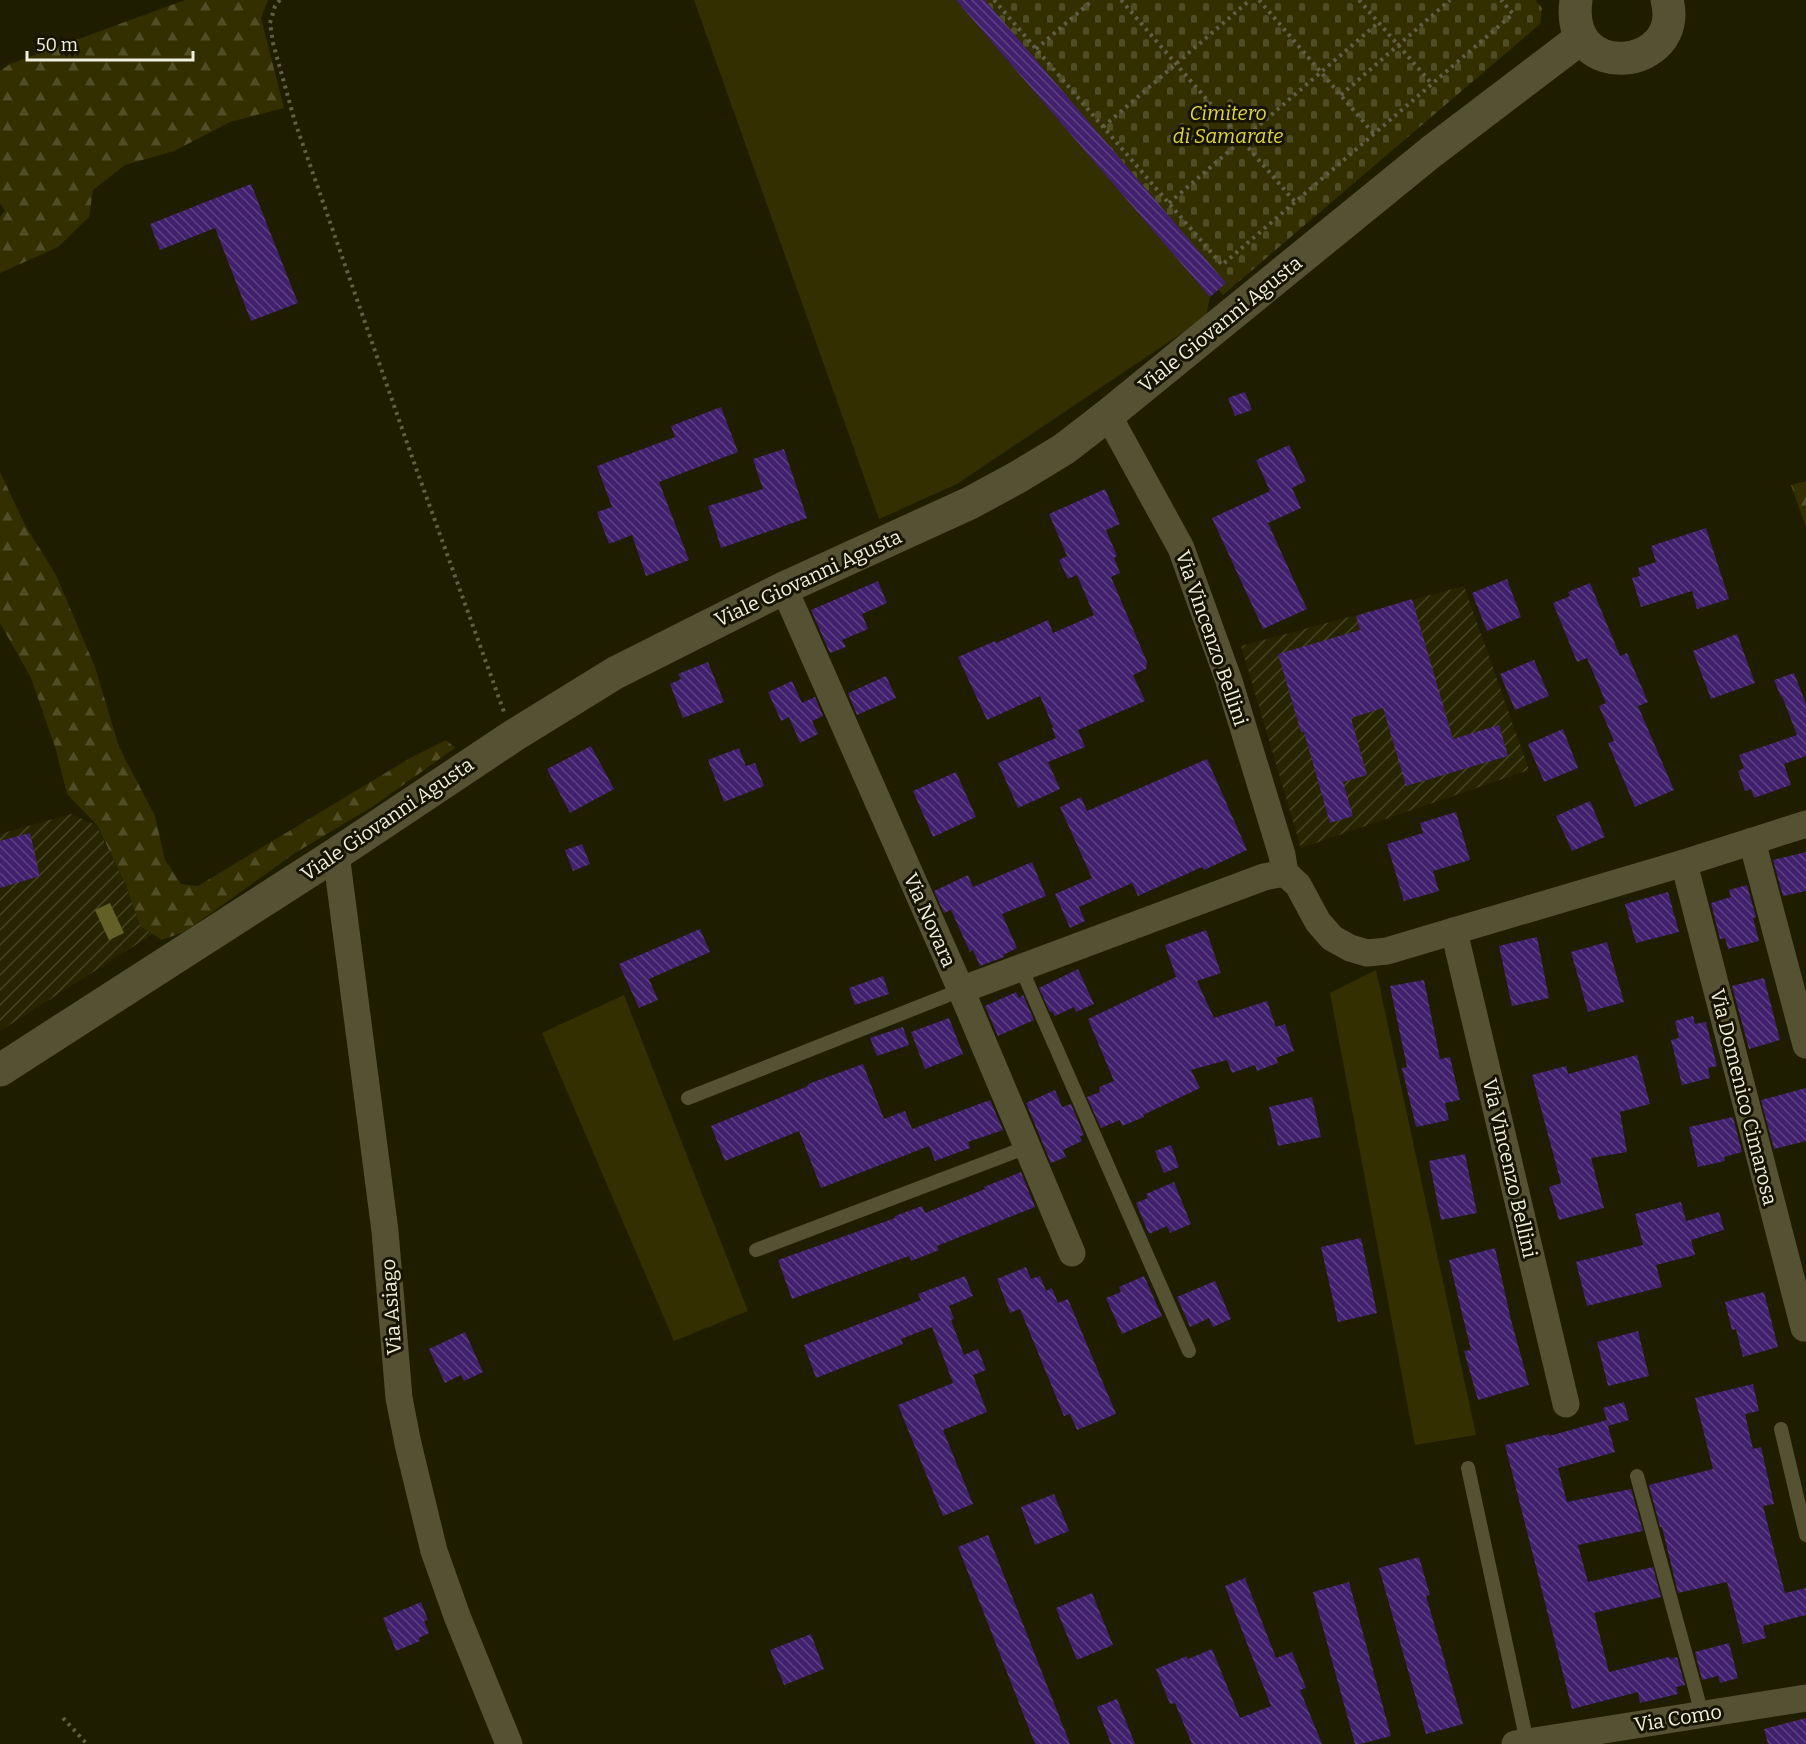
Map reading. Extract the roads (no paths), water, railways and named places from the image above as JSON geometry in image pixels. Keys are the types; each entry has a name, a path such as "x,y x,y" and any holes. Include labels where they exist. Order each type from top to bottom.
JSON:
{"street":[{"path":"1576,0 1574,17 1581,38 1596,52 1616,60 1636,58 1654,47 1666,30 1670,10 1667,0"},
{"name":"Viale Giovanni Agusta","path":"0,1070 336,854 513,736 642,658 784,588 970,503 1064,448 1108,415 1431,152 1581,38"},
{"name":"Via Vincenzo Bellini","path":"1108,415 1181,548 1229,681 1282,855 1285,873 1298,885 1318,922 1332,938 1350,948 1367,953 1387,951 1684,863 1806,824"},
{"name":"Via Novara","path":"784,588 962,990 1072,1253"},
{"path":"1752,841 1806,1045"},
{"name":"Via Asiago","path":"336,854 385,1231 399,1398 434,1551 457,1616 509,1744"},
{"name":"Via Domenico Cimarosa","path":"1684,863 1803,1328 1806,1328"},
{"path":"962,990 1264,878 1285,873"},
{"name":"Via Vincenzo Bellini","path":"1455,931 1566,1404"},
{"name":"Via Como","path":"1521,1743 1806,1698"}],"lane":[{"path":"1021,968 1189,1351"},
{"path":"688,1098 962,990"},
{"path":"756,1250 1027,1147"},
{"path":"1780,1430 1806,1535"},
{"path":"1468,1468 1521,1743"},
{"path":"1637,1476 1702,1714"}],"park label":[{"name":"Cimitero di Samarate","path":"1228,124"}]}
